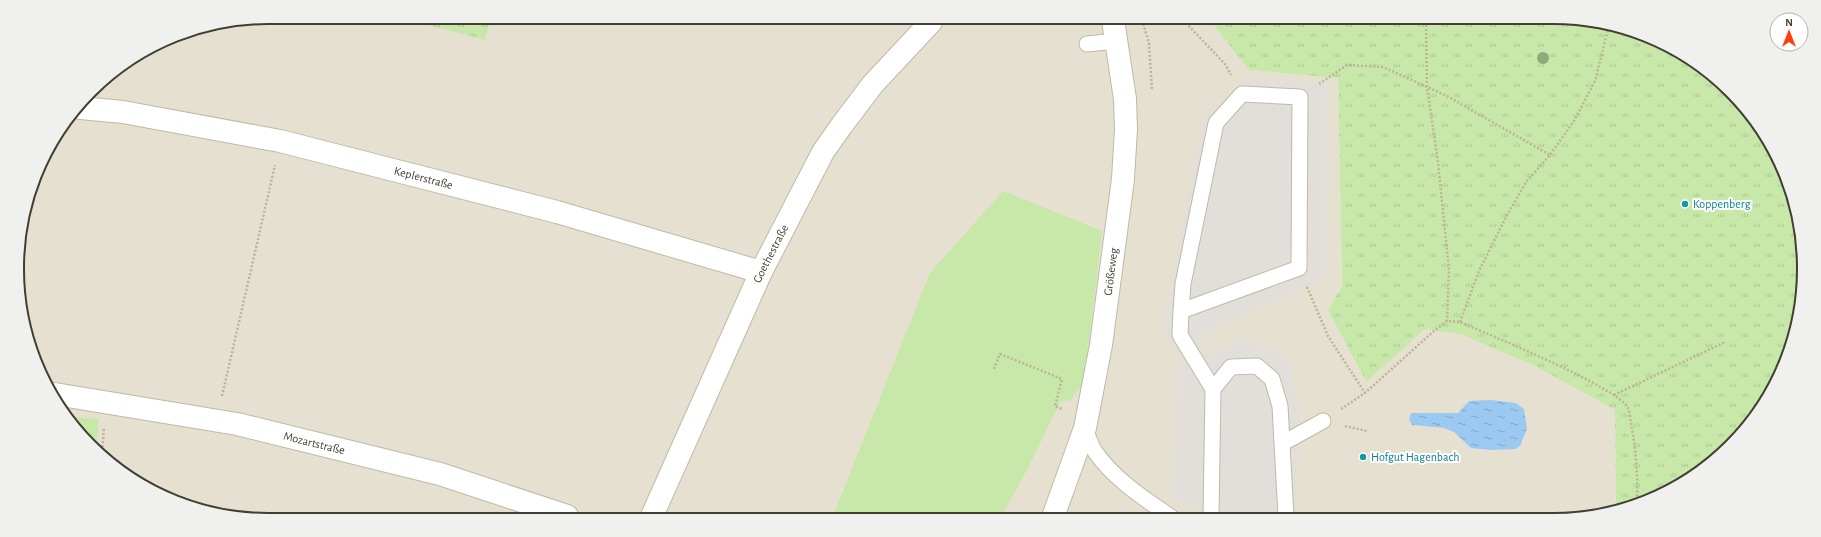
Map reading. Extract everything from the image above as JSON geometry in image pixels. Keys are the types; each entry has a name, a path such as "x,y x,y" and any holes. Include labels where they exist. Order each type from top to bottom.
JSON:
{"street":[{"name":"Goethestraße","path":"653,513 761,272 823,152 873,84 927,24"},
{"name":"Größeweg","path":"1054,513 1085,428 1101,345 1124,179 1126,129 1125,99 1115,30"},
{"name":"Keplerstraße","path":"84,108 123,112 280,141 556,212 761,272"},
{"name":"Mozartstraße","path":"59,395 237,424 440,474 557,513"}],"lane":[{"path":"1087,44 1115,30"},
{"path":"1181,311 1299,268 1300,97 1242,94 1216,123 1183,284 1181,311 1180,335 1213,389 1211,513"},
{"path":"1213,389 1231,367 1257,366 1272,379 1280,406 1286,513"},
{"path":"1283,443 1323,421"},
{"path":"1085,428 1095,453 1128,486 1165,513"}],"path":[{"path":"1187,24 1225,64 1242,94"},
{"path":"1426,24 1427,87 1438,162 1449,270 1447,322"},
{"path":"1460,322 1479,271 1506,217 1526,182 1550,156 1574,121 1595,81 1608,30"},
{"path":"1300,97 1347,65 1383,67 1447,96 1550,156"},
{"path":"217,421 280,141"},
{"path":"1299,268 1328,336 1365,393"},
{"path":"1323,421 1365,393 1435,330 1447,322 1460,322 1536,354 1614,395 1628,407 1638,484 1637,498"},
{"path":"1614,395 1725,342"},
{"path":"994,369 1000,354 1062,379 1055,406"}],"shaded area":[{"path":"268,24 1213,24 1250,70 1338,78 1342,286 1328,310 1365,381 1425,329 1460,334 1535,366 1615,410 1616,505 1584,511 1552,513 268,513 237,511 205,505 160,488 133,472 107,452 85,430 65,404 49,377 32,332 26,300 24,268 26,237 32,205 49,160 65,133 85,107 107,85 133,65 160,49 205,32 237,26","holes":["1469,401 1525,438 1521,445 1516,449 1471,448 1454,432 1444,428 1412,425 1458,413"]},
{"path":"1242,81 1327,81 1327,278 1197,337 1207,356 1243,338 1288,356 1301,419 1296,485 1298,513 1207,513 1172,498 1179,360 1163,329 1203,118"}],"green space":[{"path":"424,24 489,24 485,40"},
{"path":"1213,24 1552,24 1584,26 1616,32 1631,37 1661,49 1688,65 1714,85 1736,107 1756,133 1772,160 1789,205 1795,237 1797,268 1795,300 1789,332 1784,347 1772,377 1756,404 1736,430 1714,452 1688,472 1661,488 1616,505 1615,410 1535,366 1460,334 1425,329 1366,382 1328,310 1342,286 1338,78 1249,70"},
{"path":"1003,191 1102,231 1084,384 1070,400 1060,402 1028,468 1003,513 834,513 930,273"},
{"path":"75,418 99,419 96,442"}],"water":[{"path":"1491,400 1516,403 1524,409 1527,428 1521,445 1516,449 1492,450 1471,448 1454,432 1444,428 1412,425 1409,419 1411,413 1458,413 1469,401"}],"place":[{"name":"Koppenberg","path":"1685,204"},
{"name":"Hofgut Hagenbach","path":"1363,457"}]}
